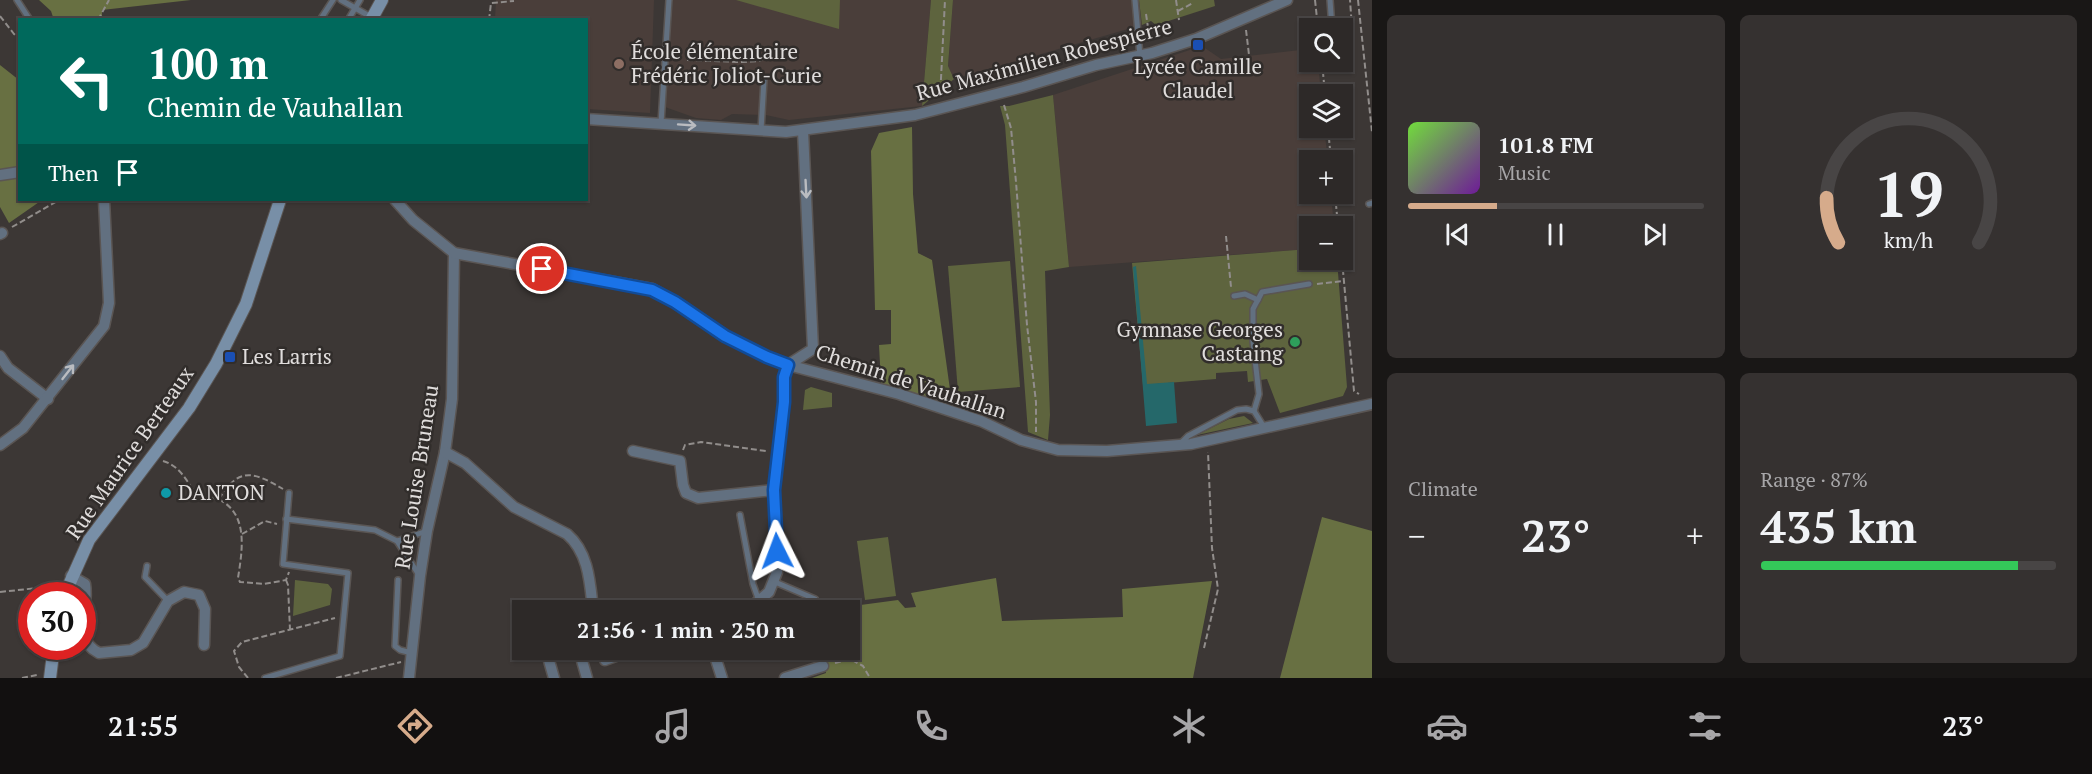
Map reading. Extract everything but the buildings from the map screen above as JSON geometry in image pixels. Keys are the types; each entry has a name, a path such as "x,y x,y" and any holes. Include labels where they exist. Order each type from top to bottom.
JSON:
{"main road":[{"path":"373,18 382,0"},
{"name":"Rue Maurice Berteaux","path":"70,582 89,540 189,408 216,364 246,304 280,201"},
{"path":"50,675 52,660"}],"street":[{"name":"Rue Maximilien Robespierre","path":"588,118 786,132 940,110 1196,39 1287,0"},
{"path":"760,600 769,592 775,582 777,572 774,490 784,402 784,377 788,365 813,349 803,131"},
{"path":"0,175 18,171"},
{"path":"0,445 22,428 48,399 104,326 109,303 104,201"},
{"path":"396,201 413,220 454,253"},
{"name":"Chemin de Vauhallan","path":"454,253 652,290 675,302 725,336 767,357 788,365 899,394 981,421 1021,440 1058,450 1107,451 1179,445 1264,429 1372,404"},
{"name":"Rue Louise Bruneau","path":"409,678 420,576 427,531 445,452 452,399 454,253"},
{"path":"0,356 4,372 48,399"},
{"path":"445,452 465,463 514,507 567,534 573,540 583,555 592,600"},
{"path":"633,452 678,461 686,494 698,498 774,490"},
{"path":"96,651 99,653 131,650 143,643 168,601 184,592 199,596 205,609 204,645"},
{"path":"549,660 554,678"},
{"path":"582,660 587,678"},
{"path":"716,660 722,678"},
{"path":"784,678 823,666"}],"lane":[{"path":"17,0 29,18"},
{"path":"321,18 333,0"},
{"path":"341,0 370,18"},
{"path":"349,18 360,0"},
{"path":"661,123 669,0"},
{"path":"1135,0 1140,56"},
{"path":"1330,0 1331,18"},
{"path":"761,130 764,80"},
{"path":"1264,429 1254,411 1259,394 1253,342 1253,309 1262,292 1309,284"},
{"path":"1234,296 1245,294 1258,300"},
{"path":"1179,445 1188,436 1237,410 1254,411"},
{"path":"265,678 340,657 348,573 283,564 288,493"},
{"path":"740,515 753,584 759,600"},
{"path":"286,523 375,530 397,541 420,576"},
{"path":"397,541 427,531"},
{"path":"147,566 145,578 168,601"},
{"path":"398,580 395,646 412,656"},
{"path":"775,582 814,599"}],"path":[{"path":"99,18 110,0"},
{"path":"939,88 945,0"},
{"path":"1176,0 1179,20"},
{"path":"1315,0 1317,18"},
{"path":"1350,0 1351,18"},
{"path":"1358,0 1372,132"},
{"path":"489,18 491,3 514,1"},
{"path":"1178,11 1193,3"},
{"path":"0,16 18,37"},
{"path":"1245,17 1250,63"},
{"path":"687,60 759,61 786,48"},
{"path":"1017,66 1021,78"},
{"path":"1004,104 1011,128 1017,182 1027,326 1036,402 1036,444"},
{"path":"1,233 57,201"},
{"path":"1227,236 1231,292 1234,296"},
{"path":"1343,270 1354,391 1357,394"},
{"path":"1309,284 1344,281"},
{"path":"1204,648 1218,589 1212,548 1208,440"},
{"path":"678,461 685,446 701,442 778,453"},
{"path":"173,464 183,474 197,496 219,499 234,510 242,534 238,578 240,582 264,584 286,580"},
{"path":"219,499 232,481 251,475 259,476 288,493"},
{"path":"242,534 265,521 286,523"},
{"path":"290,630 286,580 291,566"},
{"path":"0,592 18,590"},
{"path":"248,678 239,667 234,651 242,642 344,616"},
{"path":"336,678 412,656"},
{"path":"823,666 850,658 864,666 870,678"},
{"path":"22,678 50,675"}],"shaded area":[{"name":"École élémentaire Frédéric Joliot-Curie","path":"496,0 654,0 650,113 588,109 588,18 495,18"},
{"path":"673,0 931,0 922,106 789,120 766,115 732,114 721,120 696,118 665,107"},
{"path":"953,0 1139,0 1142,25 954,79 948,67"},
{"path":"1202,46 1221,59 1299,50 1299,72 1319,72 1320,84 1299,84 1299,138 1325,138 1327,150 1299,150 1299,204 1332,204 1333,216 1299,216 1299,250 1069,267 1053,95"}],"green space":[{"path":"39,0 191,0 102,10 102,18 53,18 51,11"},
{"path":"736,0 840,0 839,29"},
{"path":"931,0 953,0 948,66 954,79 922,106"},
{"path":"1139,0 1214,0 1215,6 1156,25 1151,21 1142,25"},
{"path":"0,65 18,79 18,201 41,201 9,223 0,207"},
{"path":"1053,95 1069,267 1045,271 1050,415 1048,440 1028,432 1005,125 1000,106 1009,106"},
{"path":"912,127 913,194 918,253 932,260 952,404 881,383 879,345 891,344 891,310 875,310 871,151 879,133"},
{"path":"1299,250 1299,270 1338,270 1347,387 1343,396 1280,413 1267,379 1248,382 1247,371 1216,373 1216,379 1143,385 1132,263"},
{"path":"1010,261 1020,387 958,392 948,266"},
{"path":"811,387 832,393 832,407 803,410 805,390"},
{"path":"1244,416 1253,423 1197,435 1229,419"},
{"path":"1322,517 1372,531 1372,678 1280,678"},
{"path":"888,537 896,596 865,600 857,541"},
{"path":"996,578 1002,621 1123,617 1122,589 1212,581 1193,678 812,678 826,673 823,660 860,660 860,605 898,600 905,608 916,607 911,593"},
{"path":"295,580 328,584 332,589 330,605 293,616"}],"water":[{"path":"1136,266 1147,384 1174,382 1177,423 1146,426 1133,267"}],"place":[{"name":"Lycée Camille Claudel","path":"1198,45"},
{"name":"École élémentaire Frédéric Joliot-Curie","path":"619,64"},
{"name":"Gymnase Georges Castaing","path":"1295,342"},
{"name":"Les Larris","path":"230,357"},
{"name":"DANTON","path":"166,493"}],"route":[{"path":"542,269 652,290 675,302 725,336 788,365 784,377 784,402 774,490 777,551"}]}
